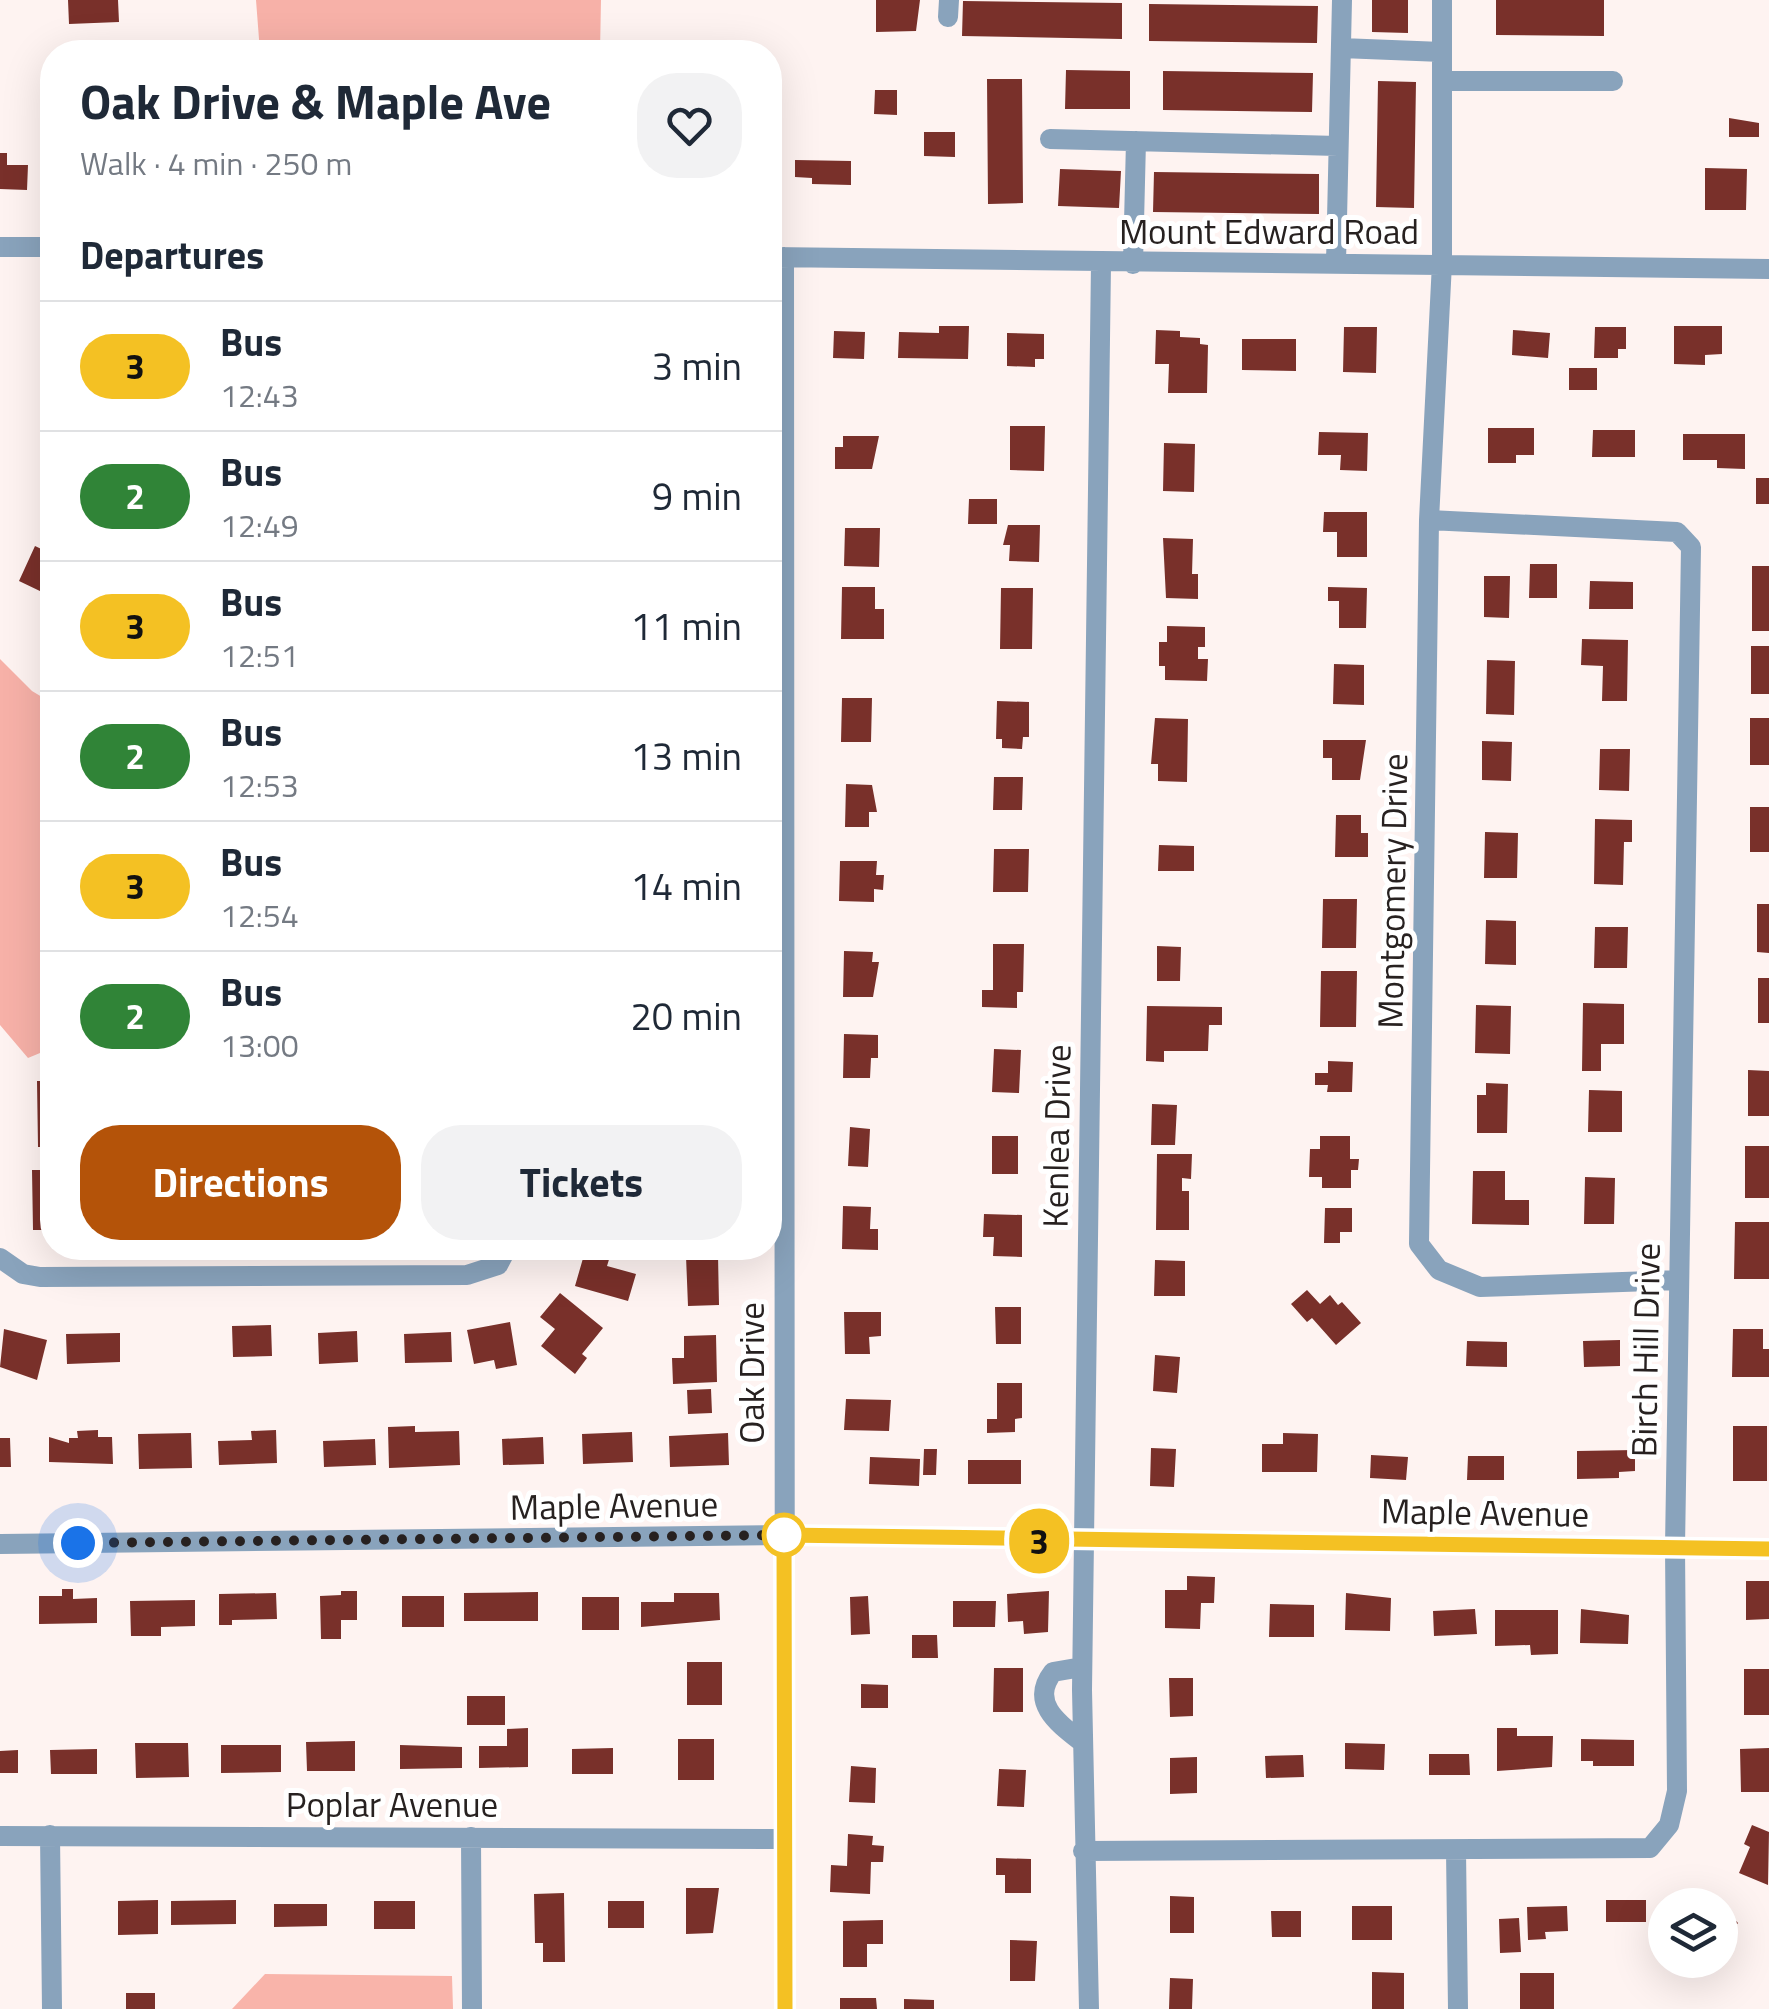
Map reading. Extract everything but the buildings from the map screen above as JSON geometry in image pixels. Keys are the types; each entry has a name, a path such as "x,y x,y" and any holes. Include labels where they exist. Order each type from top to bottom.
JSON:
{"street":[{"path":"1336,263 1342,0"},
{"name":"Montgomery Drive","path":"1442,0 1442,263 1429,520 1420,1244 1439,1270 1480,1287 1679,1280"},
{"path":"1340,48 1442,52"},
{"path":"1442,81 1613,81"},
{"path":"1050,138 1338,146"},
{"path":"1133,264 1136,141"},
{"path":"0,247 40,247"},
{"name":"Mount Edward Road","path":"782,257 1101,264 1442,263 1769,269"},
{"name":"Kenlea Drive","path":"1089,2009 1083,1851 1082,1542 1101,264"},
{"name":"Birch Hill Drive","path":"1083,1851 1650,1848 1669,1826 1677,1792 1674,1547 1691,547 1677,532 1429,520"},
{"path":"0,1258 23,1274 40,1277 467,1275 498,1265 501,1260"},
{"name":"Oak Drive","path":"780,1260 785,2009"},
{"name":"Maple Avenue","path":"0,1544 784,1535 1769,1549"},
{"path":"1082,1667 1053,1672 1044,1683 1043,1695 1055,1720 1082,1742"},
{"path":"50,1834 52,2009"},
{"name":"Poplar Avenue","path":"0,1836 784,1839"},
{"path":"470,1837 472,2009"},
{"path":"1456,1850 1458,2009"}],"shaded area":[{"path":"256,0 601,0 600,40 259,40"},
{"path":"0,659 40,696 40,1053 28,1058 0,1025"},
{"path":"265,1974 452,1976 453,2009 232,2009"}],"bus line":[{"name":"3","path":"785,2009 784,1535 1769,1549"}],"route":[{"path":"78,1543 784,1535"}]}
